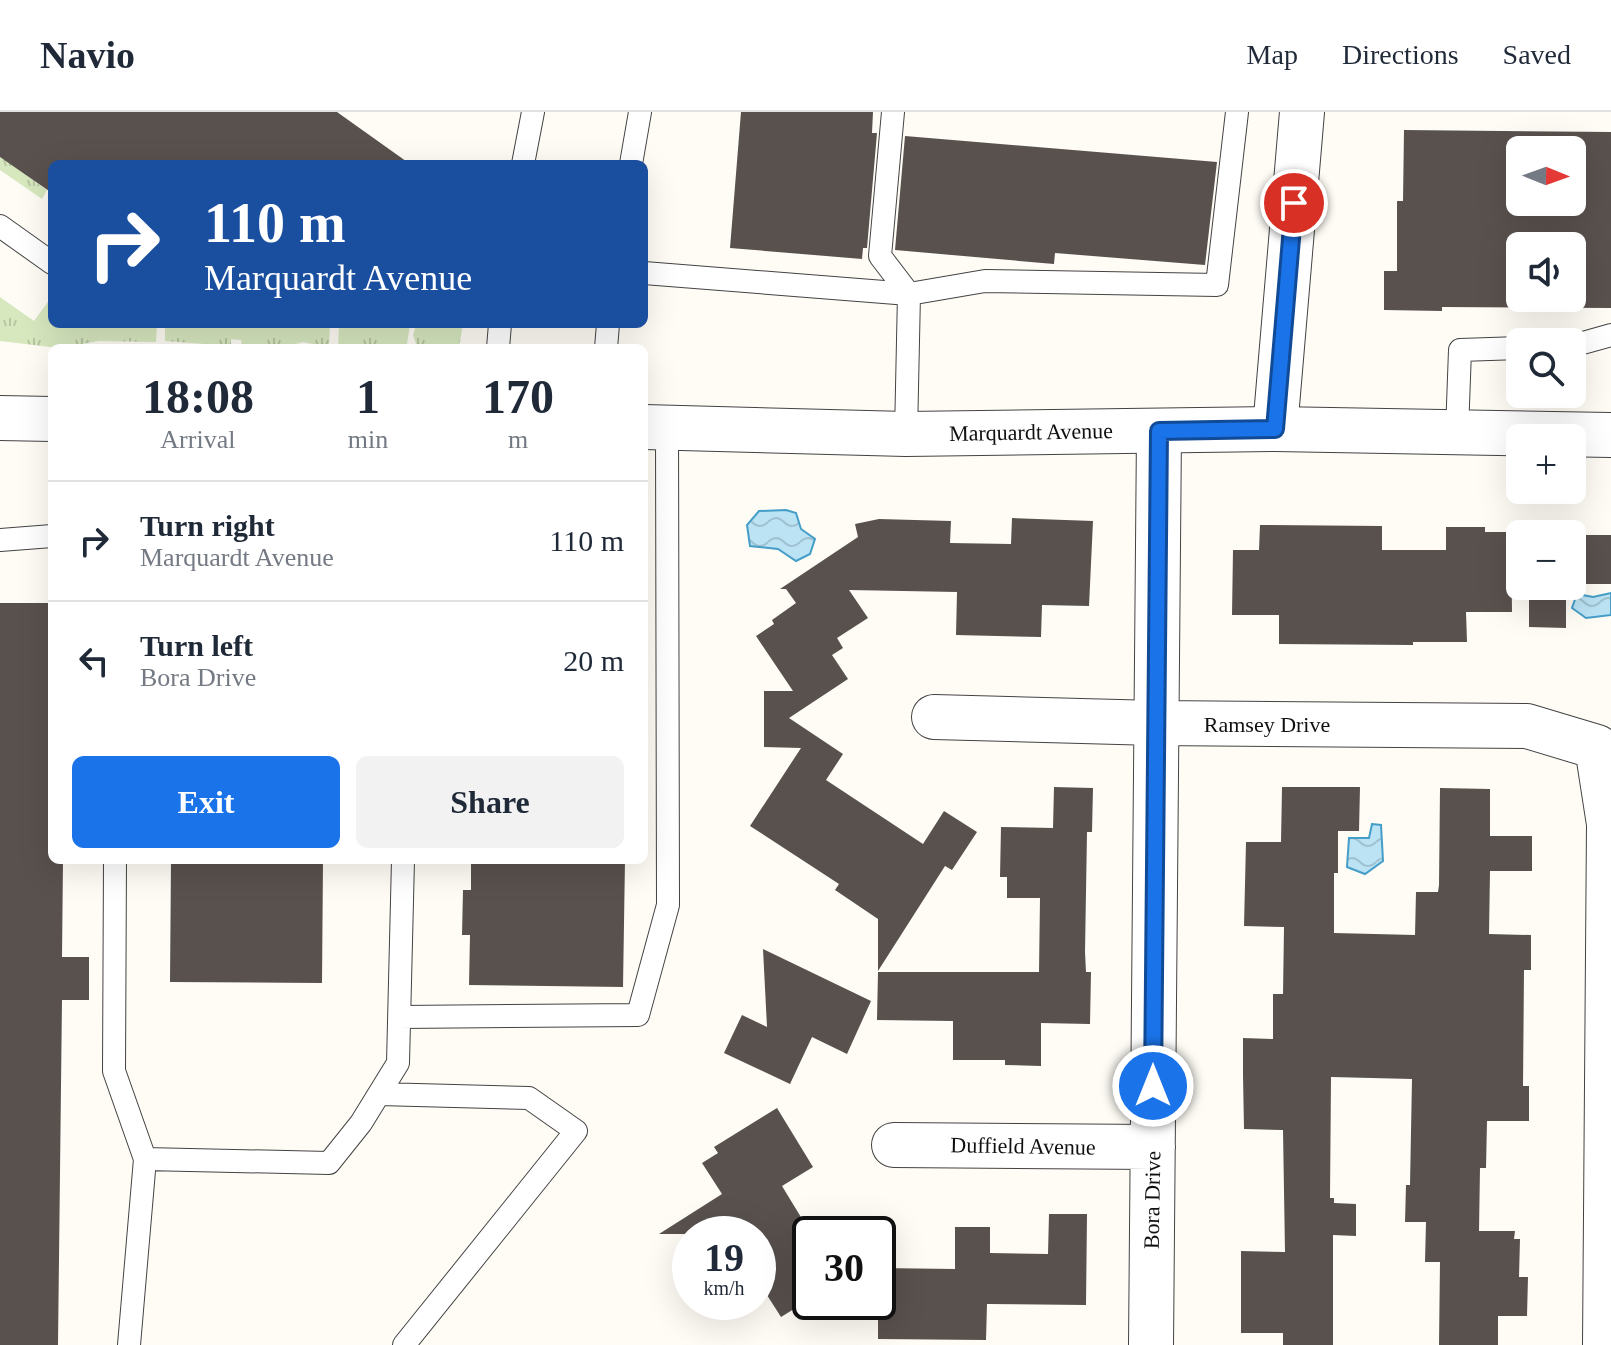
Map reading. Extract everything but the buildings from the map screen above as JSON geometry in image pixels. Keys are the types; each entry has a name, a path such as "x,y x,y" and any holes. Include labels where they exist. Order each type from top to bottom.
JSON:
{"street":[{"path":"1275,429 1302,112"},
{"path":"0,418 48,419"},
{"name":"Marquardt Avenue","path":"655,427 906,434 1275,429 1611,435"},
{"name":"Bora Drive","path":"1151,1345 1159,431"},
{"name":"Ramsey Drive","path":"934,717 1156,723 1527,726 1597,747 1609,824 1605,1345"},
{"name":"Duffield Avenue","path":"894,1145 1153,1147"}],"lane":[{"path":"524,160 533,112"},
{"path":"632,160 640,112"},
{"path":"893,112 880,256 909,294 906,434"},
{"path":"648,273 909,294 985,281 1217,285 1237,112"},
{"path":"0,226 48,260"},
{"path":"1586,342 1611,335"},
{"path":"1457,432 1460,350 1506,348"},
{"path":"400,1017 638,1015 668,905 655,427"},
{"path":"0,540 48,536"},
{"path":"115,864 114,1071 145,1159 129,1345"},
{"path":"145,1159 329,1163 361,1123 398,1063 403,864"},
{"path":"379,1094 529,1098 576,1131 404,1345"}],"green space":[{"path":"3,155 35,177 34,181 47,190 42,199 0,170"},
{"path":"0,297 34,321 48,302 48,328 157,328 156,342 99,341 48,344 48,347 0,341"},
{"path":"165,328 330,328 329,344 242,344 241,340 231,339 231,344 165,341"},
{"path":"339,328 410,328 407,344 338,344"},
{"path":"415,328 462,328 460,344 416,344 413,335"}],"water":[{"path":"786,510 796,513 801,529 815,539 810,554 796,561 778,549 750,546 747,525 759,511"},
{"path":"1611,593 1611,615 1586,618 1572,608 1575,600 1586,600 1586,596"},
{"path":"1372,824 1381,825 1383,861 1365,874 1347,867 1349,838 1369,838"}],"route":[{"path":"1153,1086 1159,431 1275,429 1294,203"}]}
